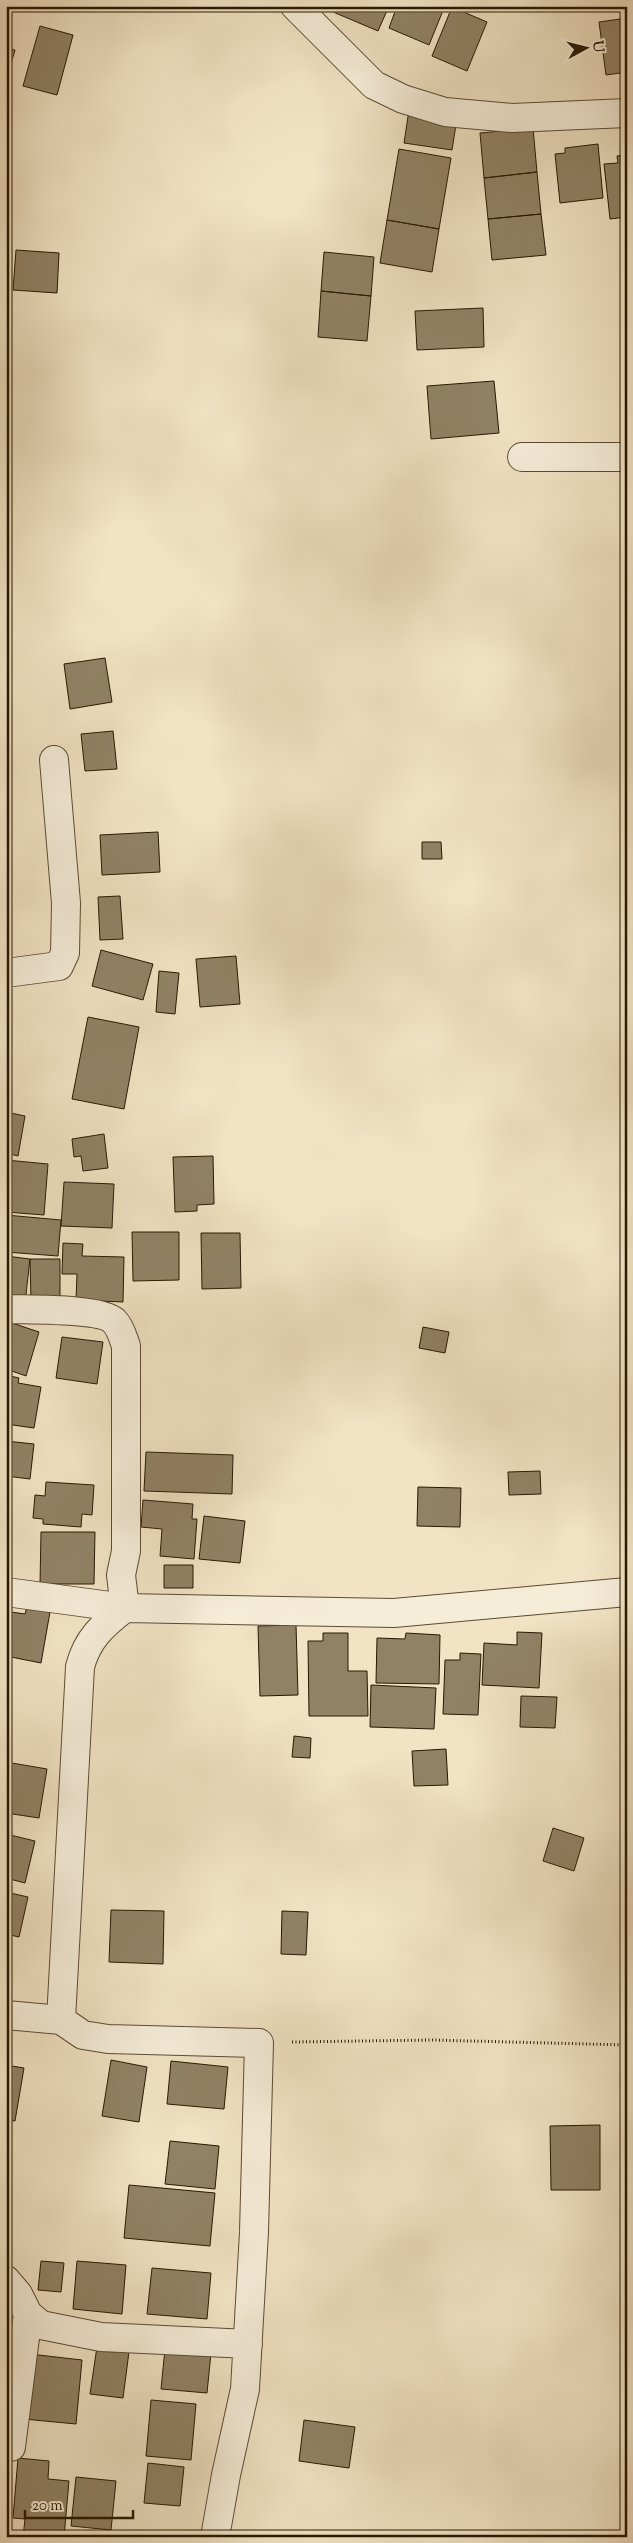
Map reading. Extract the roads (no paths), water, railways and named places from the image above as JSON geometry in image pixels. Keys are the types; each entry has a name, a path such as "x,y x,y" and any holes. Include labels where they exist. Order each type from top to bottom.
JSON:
{"street":[{"path":"296,7 374,85 403,99 445,112 512,118 627,113"},
{"path":"522,457 627,457"},
{"path":"6,973 59,966 66,953 66,903 54,760"},
{"path":"6,1309 94,1313 114,1321 122,1333 126,1346 126,1551 121,1575 125,1608"},
{"path":"6,1592 125,1608 394,1613 627,1592"},
{"path":"60,2020 80,1667 84,1651 100,1627 125,1608"},
{"path":"6,2015 60,2020 83,2036 108,2039 259,2043 254,2232 245,2389 226,2475 215,2537"},
{"path":"6,2280 18,2294 28,2314 41,2325 101,2336 248,2344"},
{"path":"10,2447 28,2314"}]}
